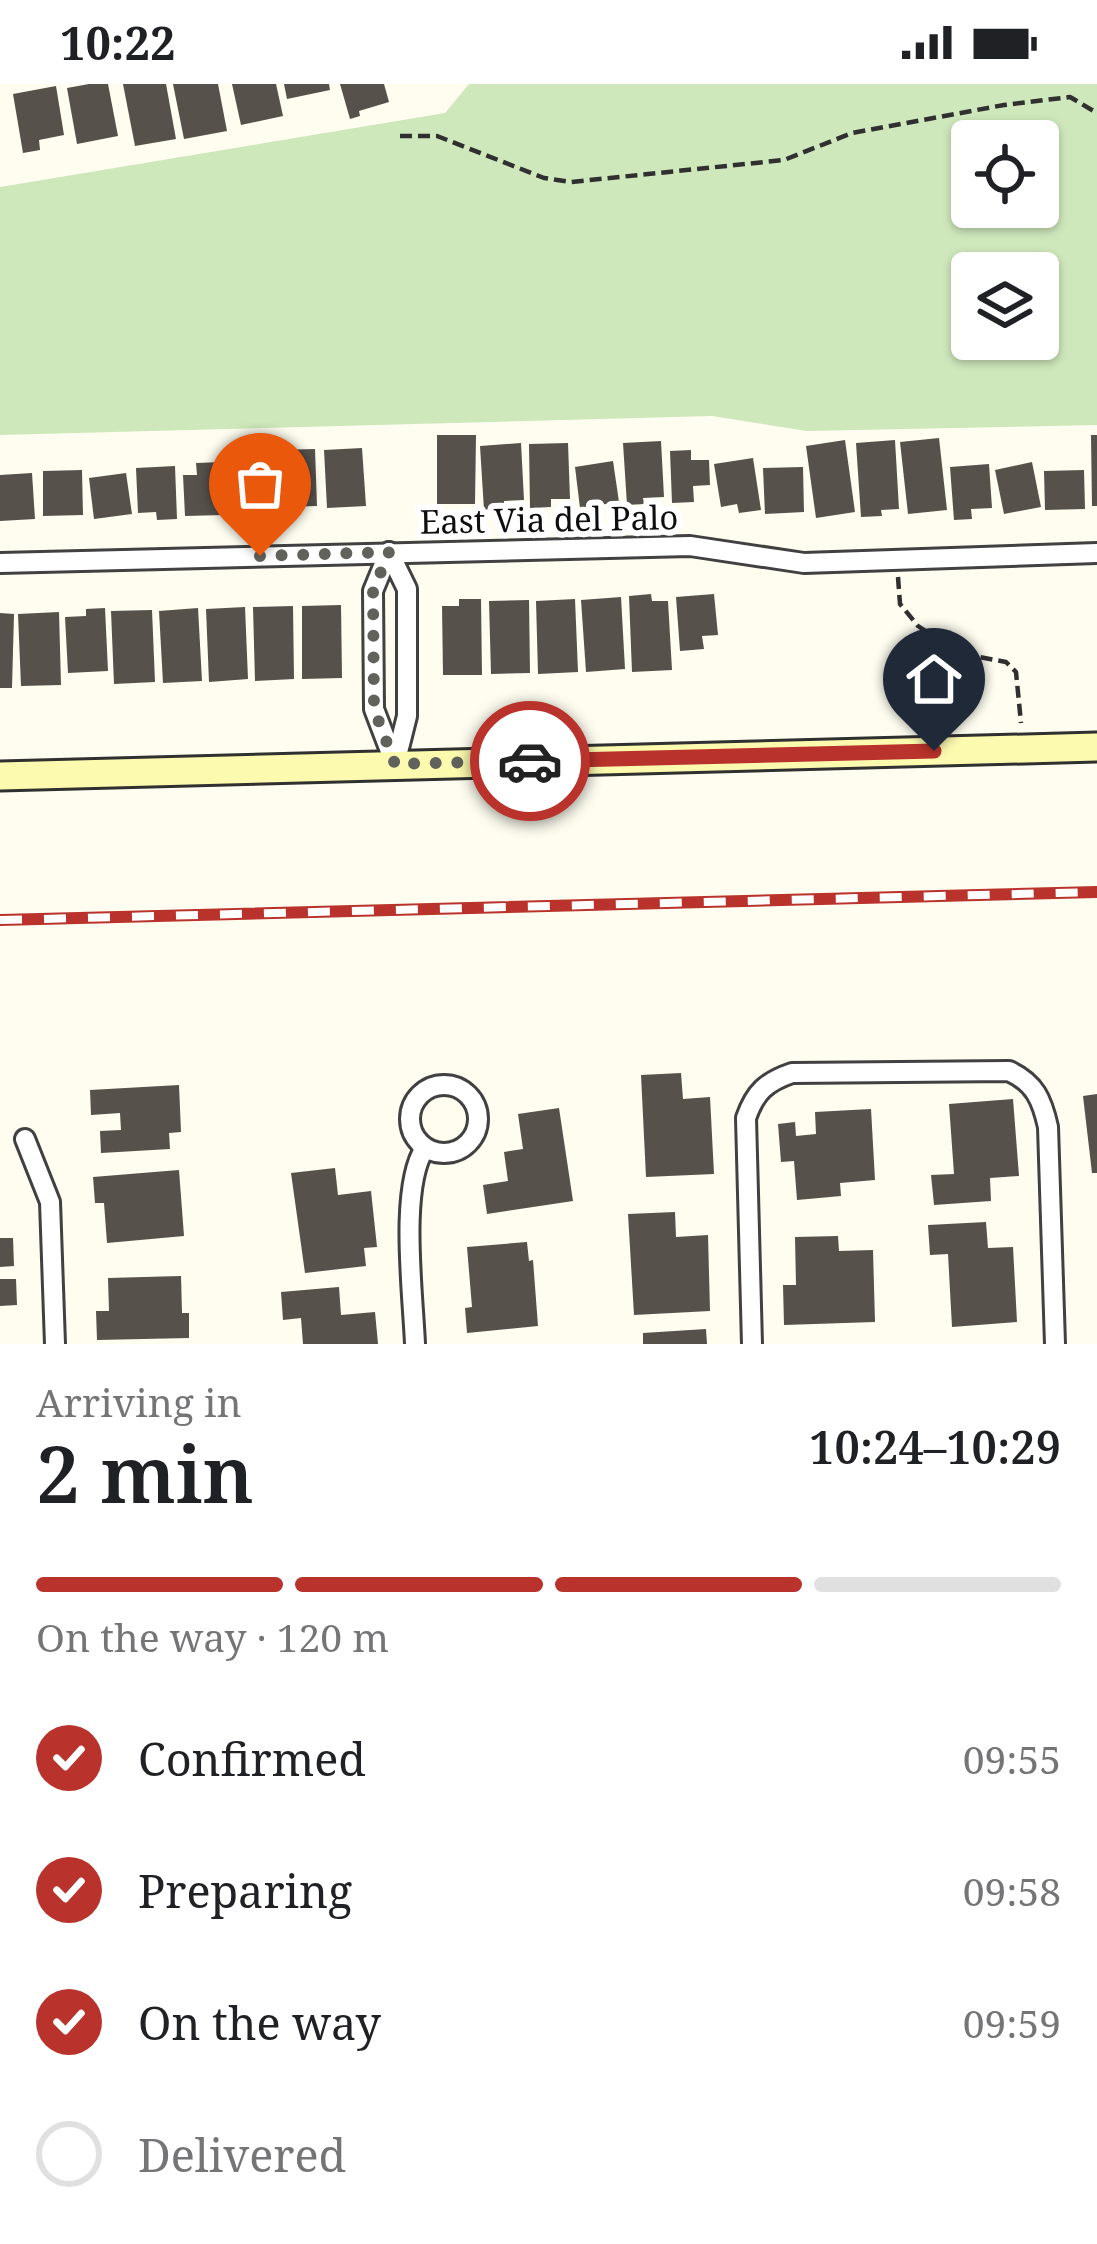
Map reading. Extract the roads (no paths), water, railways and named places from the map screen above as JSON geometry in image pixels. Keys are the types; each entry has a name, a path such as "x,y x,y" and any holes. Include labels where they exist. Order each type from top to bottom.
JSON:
{"main road":[{"path":"0,776 1097,747"}],"street":[{"name":"East Via del Palo","path":"0,562 690,546 804,562 1097,553"},
{"path":"389,552 406,589 407,716 395,764"},
{"path":"389,552 373,591 374,709 395,764"},
{"path":"752,1344 746,1118 753,1096 791,1073 1009,1070 1026,1078 1042,1100 1048,1127 1055,1344"},
{"path":"25,1139 50,1202 55,1344"},
{"path":"415,1344 410,1193 416,1162 425,1148"}],"railway":[{"path":"0,920 1097,892"}]}
